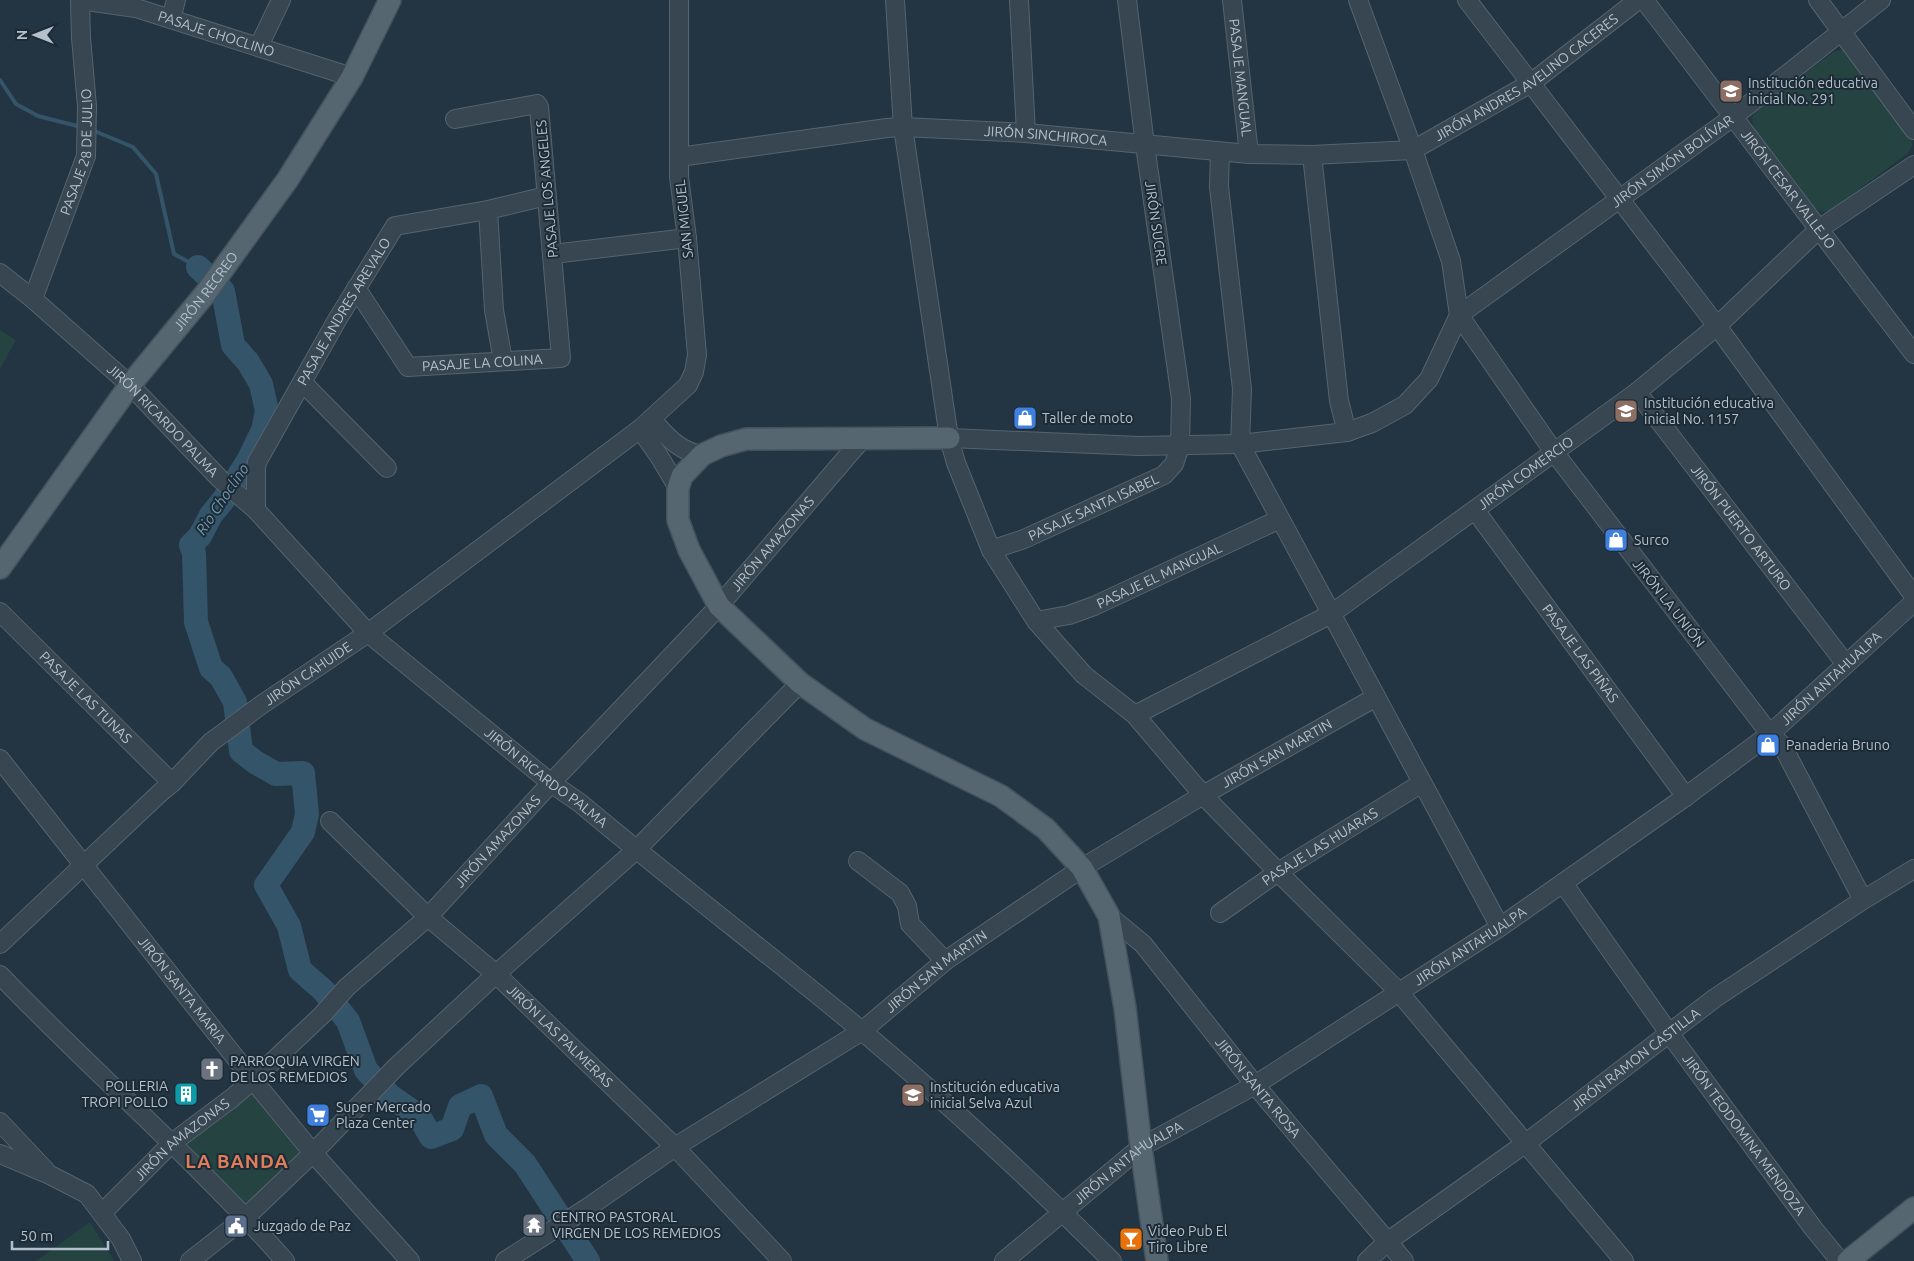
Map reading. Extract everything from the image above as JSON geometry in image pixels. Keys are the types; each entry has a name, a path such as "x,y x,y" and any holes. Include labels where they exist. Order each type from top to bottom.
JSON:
{"main road":[{"name":"JIRÓN RECREO","path":"0,568 130,385 205,294 288,179 352,77 390,0"},
{"path":"949,438 746,439 721,446 702,456 682,476 678,488 678,520 689,550 719,606 800,683 865,730 1001,796 1046,828 1082,868 1109,916 1125,1008 1141,1147 1157,1261"},
{"path":"1848,1261 1914,1208"}],"street":[{"name":"PASAJE CHOCLINO","path":"80,0 136,8 352,77"},
{"name":"PASAJE 28 DE JULIO","path":"33,299 86,156 87,106 80,38 80,0"},
{"path":"171,19 176,0"},
{"path":"259,46 282,0"},
{"name":"SAN MIGUEL","path":"645,424 688,385 696,368 687,238 680,177 678,0"},
{"path":"895,0 903,127 949,438 956,463 991,550 1036,621 1084,675 1135,715 1204,795 1278,872 1398,991 1624,1261"},
{"path":"1019,0 1026,133"},
{"name":"JIRÓN SUCRE","path":"1127,0 1144,145 1182,399 1180,446"},
{"name":"PASAJE MANGUAL","path":"1232,0 1249,154"},
{"path":"949,438 1180,446 1240,444 1347,432 1405,405 1429,379 1459,315 1451,261 1358,0"},
{"path":"1466,0 1717,326 1914,596"},
{"name":"JIRÓN ANDRES AVELINO CACERES","path":"1413,150 1531,83 1638,0"},
{"name":"JIRÓN CESAR VALLEJO","path":"1644,0 1914,354"},
{"path":"1818,0 1914,130"},
{"name":"JIRÓN SIMÓN BOLÍVAR","path":"1459,315 1733,117 1881,0"},
{"name":"PASAJE LOS ANGELES","path":"456,119 538,105 561,358"},
{"name":"JIRÓN SINCHIROCA","path":"680,157 903,127 1026,133 1249,154 1312,155 1413,150"},
{"path":"1220,152 1219,187 1242,389 1240,444 1500,927"},
{"path":"1312,155 1339,401 1347,432"},
{"name":"JIRÓN COMERCIO","path":"1135,715 1331,614 1637,392 1717,326 1819,230 1914,166"},
{"name":"PASAJE ANDRES AREVALO","path":"256,510 256,465 356,288 397,225 488,210 546,196"},
{"path":"488,210 494,310 503,361"},
{"path":"553,254 687,238"},
{"name":"JIRÓN RICARDO PALMA","path":"0,273 33,299 130,385 220,479 256,510 368,633 551,783 580,803 862,1031 943,1101 1063,1212 1112,1261"},
{"name":"PASAJE LA COLINA","path":"356,288 408,367 561,358"},
{"name":"JIRÓN LA UNIÓN","path":"1459,315 1554,452 1770,734 1782,746 1863,900"},
{"path":"303,383 387,468"},
{"name":"JIRÓN PUERTO ARTURO","path":"1637,392 1845,663"},
{"path":"645,424 681,449 702,456"},
{"path":"645,424 659,456 678,488"},
{"name":"JIRÓN CAHUIDE","path":"0,944 161,792 172,784 211,742 260,705 368,633 645,424"},
{"name":"JIRÓN AMAZONAS","path":"102,1213 172,1143 253,1080 322,1015 347,987 428,916 719,606 863,438"},
{"name":"PASAJE SANTA ISABEL","path":"991,550 1024,539 1164,475 1174,464 1180,446"},
{"name":"PASAJE LAS PIÑAS","path":"1475,510 1686,796"},
{"name":"PASAJE EL MANGUAL","path":"1036,621 1069,615 1094,606 1280,519"},
{"name":"JIRÓN ANTAHUALPA","path":"1004,1261 1141,1147 1255,1085 1500,927 1686,796 1770,734 1845,663 1914,602"},
{"name":"PASAJE LAS TUNAS","path":"0,612 172,784"},
{"path":"190,1261 246,1217 397,1066 496,974 636,850 800,683"},
{"name":"JIRÓN SAN MARTIN","path":"505,1261 587,1208 675,1147 862,1031 945,960 1082,868 1204,795 1376,697"},
{"name":"JIRÓN SANTA MARIA","path":"0,759 253,1080 313,1152 410,1261"},
{"name":"PASAJE LAS HUARAS","path":"1220,913 1278,872 1422,783"},
{"name":"JIRÓN LAS PALMERAS","path":"330,821 428,916 496,974 675,1147 782,1261"},
{"path":"858,861 900,893 907,906 910,924 945,960"},
{"name":"JIRÓN RAMON CASTILLA","path":"1367,1261 1387,1242 1526,1143 1715,998 1863,900 1914,869"},
{"name":"JIRÓN TEODOMINA MENDOZA","path":"1563,883 1669,1033 1813,1228 1840,1261"},
{"name":"JIRÓN SANTA ROSA","path":"1109,916 1143,944 1255,1085 1404,1261"},
{"path":"0,974 38,1015 172,1143 246,1217 285,1261"},
{"path":"0,1122 50,1174"},
{"path":"0,1154 50,1174 87,1194 121,1239 132,1261"}],"green space":[{"path":"1835,51 1846,51 1912,139 1912,146 1908,153 1830,211 1822,212 1814,208 1753,127 1752,118 1755,110"},
{"path":"0,330 16,340 0,369"},
{"path":"252,1087 305,1157 246,1210 184,1146"},
{"path":"90,1222 114,1261 36,1261"}],"waterway":[{"path":"0,80 16,104 38,116 81,127"},
{"path":"92,130 133,147 156,174 174,254 198,267"},
{"name":"Rio Choclino","path":"198,267 223,291 233,345 248,362 261,384 267,411 263,430 249,459 224,499 211,515 200,536 191,545 194,553 196,622 211,668 221,677 235,702 241,751 255,762 276,774 303,773 307,814 303,832 266,885 289,926 300,970 323,990 348,1021 366,1070 390,1096 419,1116 431,1137 452,1129 460,1106 481,1096 496,1135 525,1164 588,1261"}],"place":[{"name":"Institución educativa inicial No. 291","path":"1731,91"},
{"name":"Institución educativa inicial No. 1157","path":"1626,411"},
{"name":"Taller de moto","path":"1025,418"},
{"name":"Surco","path":"1616,540"},
{"name":"Panaderia Bruno","path":"1768,745"},
{"name":"PARROQUIA VIRGEN DE LOS REMEDIOS","path":"212,1069"},
{"name":"POLLERIA TROPI POLLO","path":"186,1094"},
{"name":"Institución educativa inicial Selva Azul","path":"913,1095"},
{"name":"Super Mercado Plaza Center","path":"318,1115"},
{"name":"CENTRO PASTORAL VIRGEN DE LOS REMEDIOS","path":"534,1225"},
{"name":"Juzgado de Paz","path":"236,1226"},
{"name":"Video Pub El Tiro Libre","path":"1131,1239"}],"district":[{"name":"LA BANDA","path":"237,1161"}]}
